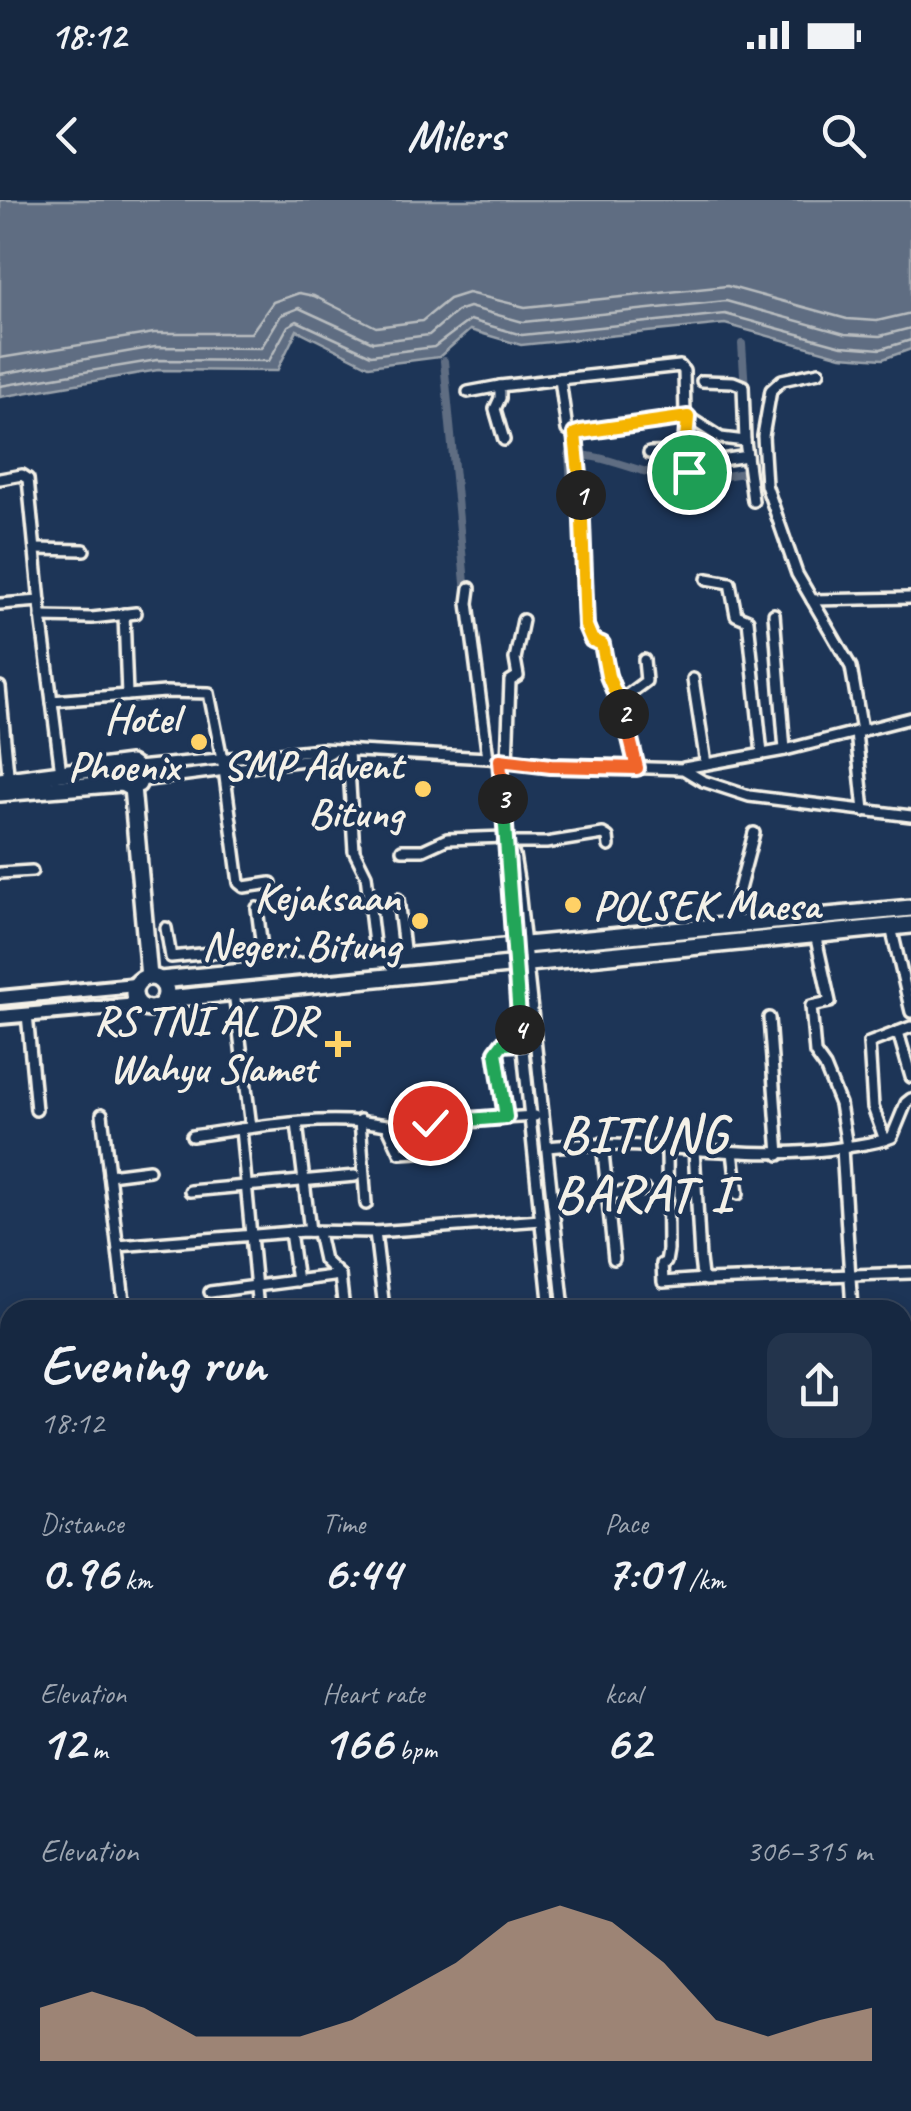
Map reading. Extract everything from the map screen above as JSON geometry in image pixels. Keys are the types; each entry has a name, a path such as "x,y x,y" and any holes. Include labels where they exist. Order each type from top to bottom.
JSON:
{"highway":[{"path":"5,786 61,773 130,777"},
{"path":"5,786 130,777"},
{"path":"130,777 148,981 134,998 138,1004 153,1009 166,999 358,971 376,961 405,957 911,908"},
{"path":"148,981 520,962 911,925"},
{"path":"148,981 165,988 166,999"}],"street":[{"path":"468,392 680,366 684,371 690,478"},
{"path":"818,372 782,380 771,390 763,436 766,485 798,574 851,668 864,810"},
{"path":"560,379 566,430 575,434 688,417 720,438 745,441"},
{"path":"702,382 734,382 743,386 746,456 753,502"},
{"path":"500,386 495,409 504,440"},
{"path":"575,434 584,612 592,640 602,644 637,768"},
{"path":"649,453 686,456 702,463 746,456"},
{"path":"0,478 22,475 28,479 61,773"},
{"path":"36,549 84,550"},
{"path":"707,579 730,583 736,615 748,620 762,754"},
{"path":"470,588 468,603 488,758"},
{"path":"812,600 911,598"},
{"path":"0,604 40,601"},
{"path":"41,617 92,618 136,613"},
{"path":"124,614 127,695"},
{"path":"774,614 785,750"},
{"path":"523,620 516,659 518,676 510,681 504,760 506,842 514,856 518,944 544,1116 562,1300"},
{"path":"619,700 646,681 644,660"},
{"path":"693,679 706,764"},
{"path":"0,687 5,786"},
{"path":"52,701 208,693 223,764 240,885 270,883"},
{"path":"130,777 223,764 320,758 331,752 683,768 785,750 911,718"},
{"path":"348,752 354,851 366,875 376,961"},
{"path":"683,768 750,796 911,816"},
{"path":"730,924 754,833"},
{"path":"402,850 428,849 447,840 546,843 603,834 608,837 609,846"},
{"path":"0,873 32,870"},
{"path":"398,899 405,957"},
{"path":"258,908 258,973"},
{"path":"891,927 911,1012"},
{"path":"166,928 171,957 239,950 258,973"},
{"path":"815,934 830,1002 810,1006 815,1053 840,1104 851,1300"},
{"path":"520,962 522,1043 549,1300"},
{"path":"0,998 148,981"},
{"path":"234,992 257,1300"},
{"path":"0,1017 138,1004"},
{"path":"27,1014 36,1110"},
{"path":"769,1018 780,1155"},
{"path":"885,1140 873,1107 868,1043 911,1027"},
{"path":"898,1032 911,1077"},
{"path":"506,1117 497,1048 522,1043"},
{"path":"547,1147 602,1144 780,1155 844,1148 885,1140 895,1132 911,1097"},
{"path":"102,1114 124,1300"},
{"path":"192,1136 360,1120 388,1125 404,1155 418,1152 420,1129 430,1123 544,1116"},
{"path":"360,1120 366,1204"},
{"path":"298,1123 314,1232 324,1260 340,1276 343,1300"},
{"path":"602,1144 614,1259"},
{"path":"668,1148 668,1250 662,1264 663,1282 911,1273"},
{"path":"694,1149 700,1260 705,1279"},
{"path":"733,1152 738,1194"},
{"path":"110,1174 149,1170"},
{"path":"190,1191 355,1176"},
{"path":"607,1194 645,1190"},
{"path":"118,1246 290,1232 375,1232 541,1220"},
{"path":"290,1232 297,1282"},
{"path":"375,1232 383,1300"},
{"path":"210,1292 340,1276"},
{"path":"548,1293 561,1292"}],"water":[{"path":"0,200 911,200 911,349 883,359 841,356 725,324 521,345 470,330 439,357 369,366 297,330 277,371 158,370 0,397"}],"waterway":[{"path":"742,344 745,389"},
{"path":"444,361 465,583"},
{"path":"571,484 569,455 591,456 681,478 725,476 750,472 750,468"}],"place":[{"name":"Hotel Phoenix","path":"199,742"},
{"name":"SMP Advent Bitung","path":"423,789"},
{"name":"POLSEK Maesa","path":"573,905"},
{"name":"Kejaksaan Negeri Bitung","path":"420,921"},
{"name":"RS TNI AL DR Wahyu Slamet","path":"338,1044"}],"district":[{"name":"BITUNG BARAT I","path":"644,1164"}],"route":[{"path":"430,1123 506,1117 496,1052 502,1044 522,1043 500,760 551,766 637,768 629,728 608,676 602,644 592,640 586,626 582,502 575,434 688,417 685,452 689,472"}]}
